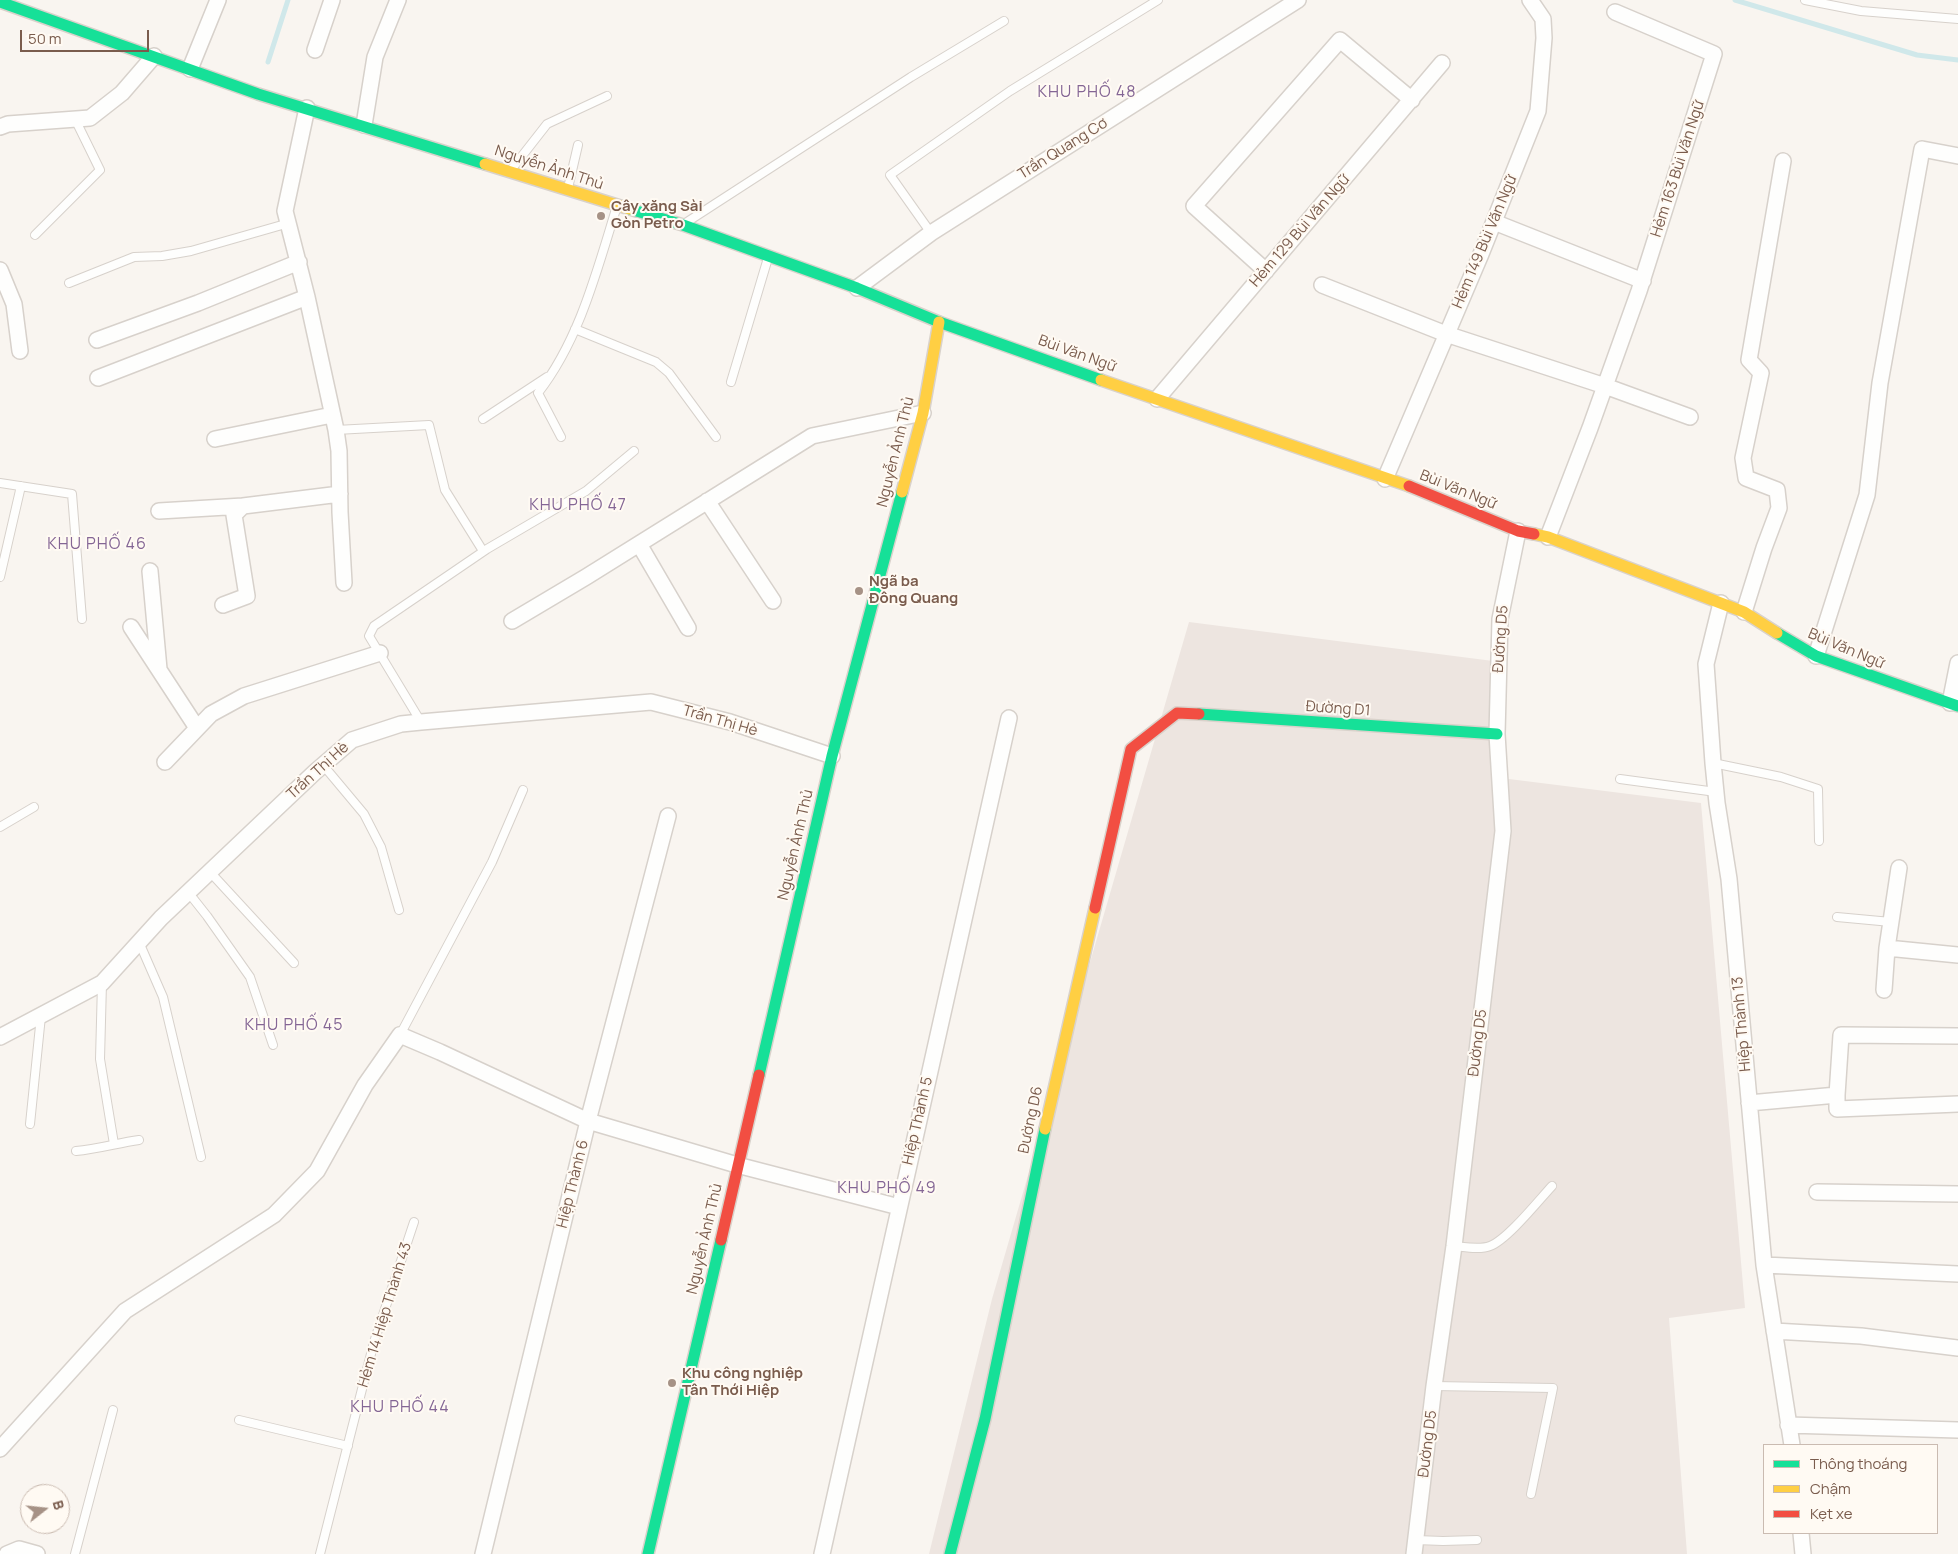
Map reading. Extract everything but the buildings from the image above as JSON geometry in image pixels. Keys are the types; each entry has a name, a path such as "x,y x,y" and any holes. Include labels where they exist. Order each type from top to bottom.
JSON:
{"main road":[{"name":"Nguyễn Ảnh Thủ","path":"0,2 258,94 617,206 683,224 857,288 939,322 923,413 832,756 648,1554"},
{"name":"Bùi Văn Ngữ","path":"939,322 1425,492 1518,531 1548,537 1744,612 1764,626 1816,656 1954,705"},
{"name":"Đường D1","path":"1177,713 1497,734"},
{"name":"Đường D6","path":"950,1554 985,1419 1042,1141 1131,748 1177,713"}],"street":[{"path":"190,69 218,0"},
{"path":"314,50 332,0"},
{"path":"364,126 375,56 398,0"},
{"name":"Trần Quang Cơ","path":"857,288 931,233 1298,0"},
{"name":"Hẻm 149 Bùi Văn Ngữ","path":"1385,479 1494,222 1538,111 1544,38 1543,19 1530,0"},
{"name":"Hẻm 163 Bùi Văn Ngữ","path":"1548,537 1642,281 1714,54 1615,12"},
{"path":"1266,271 1194,206 1340,40 1412,100"},
{"path":"0,127 8,124 90,118 116,98 154,56"},
{"name":"Hẻm 129 Bùi Văn Ngữ","path":"1157,399 1442,63"},
{"path":"307,108 285,211 290,223 307,297 339,451 344,583"},
{"path":"1816,656 1867,495 1880,383 1922,149 1958,156"},
{"path":"1744,612 1779,508 1777,490 1746,478 1743,458 1761,373 1749,360 1783,160"},
{"path":"1494,222 1642,281"},
{"path":"97,340 198,303 298,262"},
{"path":"0,270 14,304 20,351"},
{"path":"1322,285 1446,334 1605,386 1690,418"},
{"path":"98,378 307,297"},
{"path":"512,621 812,436 923,413"},
{"path":"215,439 334,422"},
{"path":"159,511 243,506 340,494"},
{"path":"708,501 773,601"},
{"path":"223,605 247,596 234,515 243,506"},
{"name":"Đường D5","path":"1416,1547 1434,1386 1454,1246 1503,831 1497,734 1500,619 1518,531"},
{"path":"639,544 688,628"},
{"path":"150,571 159,671"},
{"name":"Hiệp Thành 13","path":"1721,603 1706,664 1713,763 1729,879 1764,1265 1792,1444"},
{"path":"131,627 197,728"},
{"path":"165,762 211,714 244,696 380,653"},
{"path":"1954,705 1958,663"},
{"name":"Trần Thị Hè","path":"0,1037 102,983 188,892 352,740 401,724 652,702 730,722 832,756"},
{"name":"Hiệp Thành 5","path":"822,1554 1009,718"},
{"name":"Hiệp Thành 6","path":"483,1554 588,1121 668,816"},
{"path":"1884,990 1887,948 1899,868"},
{"path":"1887,948 1958,955"},
{"path":"0,1449 126,1311 274,1215 317,1172 365,1085 400,1035 588,1121 737,1165 899,1207"},
{"path":"1958,1036 1841,1035 1837,1109 1958,1104"},
{"path":"1749,1103 1837,1095"},
{"path":"1817,1192 1958,1194"},
{"path":"1764,1265 1958,1274"},
{"path":"1774,1331 1861,1336 1958,1348"},
{"path":"1788,1425 1958,1430"},
{"path":"1801,1534 1803,1554"},
{"path":"7,1554 19,1549 38,1554"}],"lane":[{"path":"931,233 890,175 1010,91 1158,0"},
{"path":"1806,0 1861,11 1958,19"},
{"path":"683,224 911,76 1004,21"},
{"path":"509,172 547,124 607,96"},
{"path":"35,235 100,170 75,119"},
{"path":"568,190 578,145"},
{"path":"561,437 538,392 555,372 575,329 589,296 617,206"},
{"path":"69,283 134,257 162,256 191,251 290,223"},
{"path":"731,382 768,256"},
{"path":"575,329 656,362 669,373 716,437"},
{"path":"483,419 555,372"},
{"path":"334,422 429,425 445,490 483,551"},
{"path":"421,722 369,636 374,626 483,551 586,491 634,451"},
{"path":"0,482 72,494 82,619"},
{"path":"0,577 21,486"},
{"path":"1713,763 1781,777 1818,789 1819,841"},
{"path":"323,765 364,814 382,846 399,910"},
{"path":"1620,780 1716,792"},
{"path":"400,1035 492,862 523,790"},
{"path":"0,827 34,807"},
{"path":"210,872 294,963"},
{"path":"188,892 250,977 272,1045"},
{"path":"1837,917 1891,922"},
{"path":"139,942 163,997 201,1157"},
{"path":"102,983 100,1059 114,1144"},
{"path":"30,1124 41,1016"},
{"path":"76,1150 94,1150 114,1144 140,1140"},
{"path":"1454,1246 1484,1248 1495,1244 1505,1236 1552,1186"},
{"name":"Hẻm 14 Hiệp Thành 43","path":"320,1554 374,1342 414,1222"},
{"path":"1434,1386 1553,1388 1531,1494"},
{"path":"75,1554 113,1410"},
{"path":"238,1420 348,1446"},
{"path":"1416,1547 1442,1541 1477,1540"}],"shaded area":[{"path":"1189,622 1493,661 1493,777 1701,803 1745,1308 1669,1318 1687,1554 929,1554 992,1299"}],"waterway":[{"path":"268,62 288,0"},
{"path":"1735,0 1917,55 1958,60"}],"traffic: fast":[{"path":"0,2 258,94 485,164"},
{"path":"630,209 683,225 857,288 939,322 1101,380"},
{"path":"759,1075 832,756 902,492"},
{"path":"1777,633 1816,656 1958,706"},
{"path":"1199,714 1497,734"},
{"path":"950,1554 985,1419 1045,1129"},
{"path":"648,1554 721,1240"}],"traffic: slow":[{"path":"485,164 630,209"},
{"path":"902,492 923,413 939,322"},
{"path":"1101,380 1409,486"},
{"path":"1534,534 1548,537 1744,612 1777,633"},
{"path":"1045,1129 1095,908"}],"traffic: jam":[{"path":"1409,486 1518,531 1534,534"},
{"path":"1095,908 1131,749 1177,713 1199,714"},
{"path":"721,1240 759,1075"}],"place":[{"name":"Cây xăng Sài Gòn Petro","path":"601,216"},
{"name":"Ngã ba Đông Quang","path":"859,591"},
{"name":"Khu công nghiệp Tân Thới Hiệp","path":"672,1383"}],"district":[{"name":"KHU PHỐ 48","path":"1087,93"},
{"name":"KHU PHỐ 47","path":"578,506"},
{"name":"KHU PHỐ 46","path":"97,545"},
{"name":"KHU PHỐ 45","path":"294,1026"},
{"name":"KHU PHỐ 49","path":"887,1189"},
{"name":"KHU PHỐ 44","path":"400,1408"}]}
